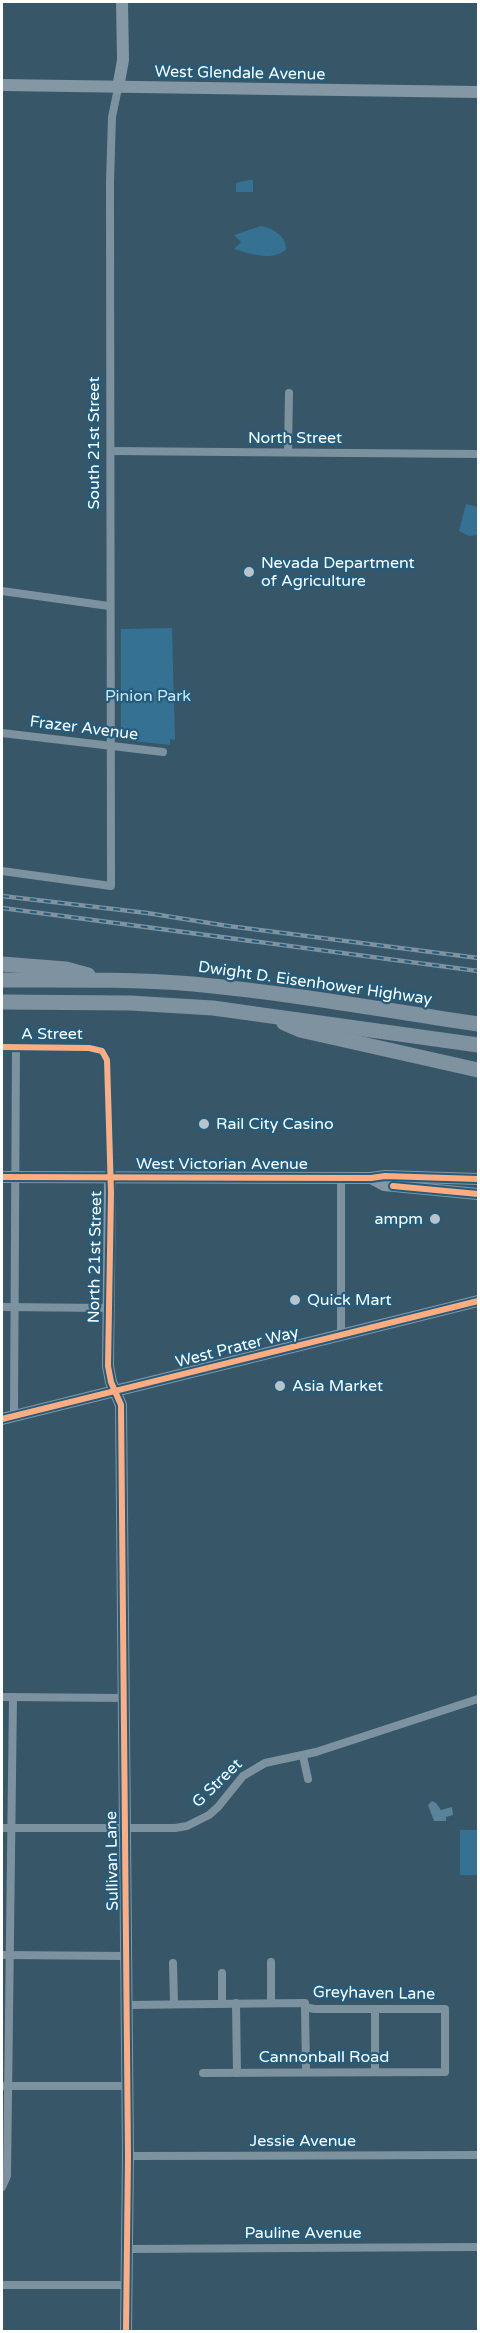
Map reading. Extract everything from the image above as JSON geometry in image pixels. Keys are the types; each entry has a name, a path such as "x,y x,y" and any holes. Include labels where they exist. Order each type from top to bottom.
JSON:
{"highway":[{"path":"2,964 66,969 106,980"},
{"name":"Dwight D. Eisenhower Highway","path":"2,980 106,980 192,984 259,991 478,1024"},
{"path":"2,1002 130,1003 261,1014 478,1045"},
{"path":"261,1014 300,1030 478,1070"}],"main road":[{"name":"South 21st Street","path":"118,88 123,60 122,2"},
{"name":"West Glendale Avenue","path":"2,85 478,92"},
{"name":"West Victorian Avenue","path":"2,1177 474,1177"},
{"name":"North 21st Street","path":"110,1178 108,1366 111,1382 116,1391"},
{"name":"West Victorian Avenue","path":"371,1178 384,1185 478,1194"},
{"name":"West Prater Way","path":"2,1419 478,1301"},
{"name":"Sullivan Lane","path":"116,1391 121,1405 128,2086 126,2331"}],"street":[{"name":"South 21st Street","path":"2,871 111,886 110,182 112,117 118,88"},
{"path":"288,452 289,393"},
{"name":"North Street","path":"111,451 478,454"},
{"path":"2,591 110,606"},
{"name":"Frazer Avenue","path":"2,733 163,753"},
{"name":"A Street","path":"2,1047 89,1048 102,1051"},
{"path":"14,1416 16,1047"},
{"name":"North 21st Street","path":"102,1051 107,1060 110,1178"},
{"path":"340,1178 341,1336"},
{"path":"2,1307 108,1308"},
{"path":"2,1697 124,1698"},
{"path":"2,2187 7,2176 6,1828 13,1697"},
{"name":"G Street","path":"6,1828 175,1828 198,1821 218,1807 234,1785 253,1769 265,1763 303,1756 478,1699"},
{"path":"303,1756 308,1779"},
{"path":"6,1955 126,1956"},
{"path":"271,1962 271,2003"},
{"path":"173,1963 174,2003"},
{"path":"222,1973 222,2003"},
{"path":"236,2003 237,2073"},
{"name":"Greyhaven Lane","path":"127,2005 305,2003 305,2007 445,2009 445,2072"},
{"path":"305,2007 306,2072"},
{"path":"375,2009 375,2072"},
{"name":"Cannonball Road","path":"202,2073 445,2072"},
{"path":"5,2086 128,2086"},
{"name":"Jessie Avenue","path":"128,2156 478,2155"},
{"name":"Pauline Avenue","path":"128,2248 478,2247"},
{"path":"2,2285 127,2285"}],"green space":[{"path":"253,180 253,192 236,192 236,183"},
{"path":"261,226 278,233 284,240 286,249 281,253 268,256 254,255 234,249 241,242 234,235"},
{"path":"466,504 478,507 478,535 469,536 459,531"},
{"name":"Pinion Park","path":"172,628 175,740 170,739 170,745 125,740 121,732 121,629"},
{"path":"460,1830 478,1830 478,1875 460,1875"}],"shaded area":[{"path":"432,1801 441,1810 452,1807 453,1815 446,1817 446,1821 434,1821 428,1805"}],"railway":[{"path":"2,896 147,913 228,926 478,958"},
{"path":"2,908 478,971"}],"cycle path":[{"path":"2,1047 89,1048 102,1051 107,1060 111,1193 108,1366 111,1382 121,1405 128,2156 126,2332"},
{"path":"2,1177 371,1178 385,1176 478,1179"},
{"path":"393,1186 478,1194"},
{"path":"2,1419 478,1301"}],"place":[{"name":"Nevada Department of Agriculture","path":"249,572"},
{"name":"Rail City Casino","path":"204,1124"},
{"name":"ampm","path":"435,1219"},
{"name":"Quick Mart","path":"295,1300"},
{"name":"Asia Market","path":"280,1386"}]}
